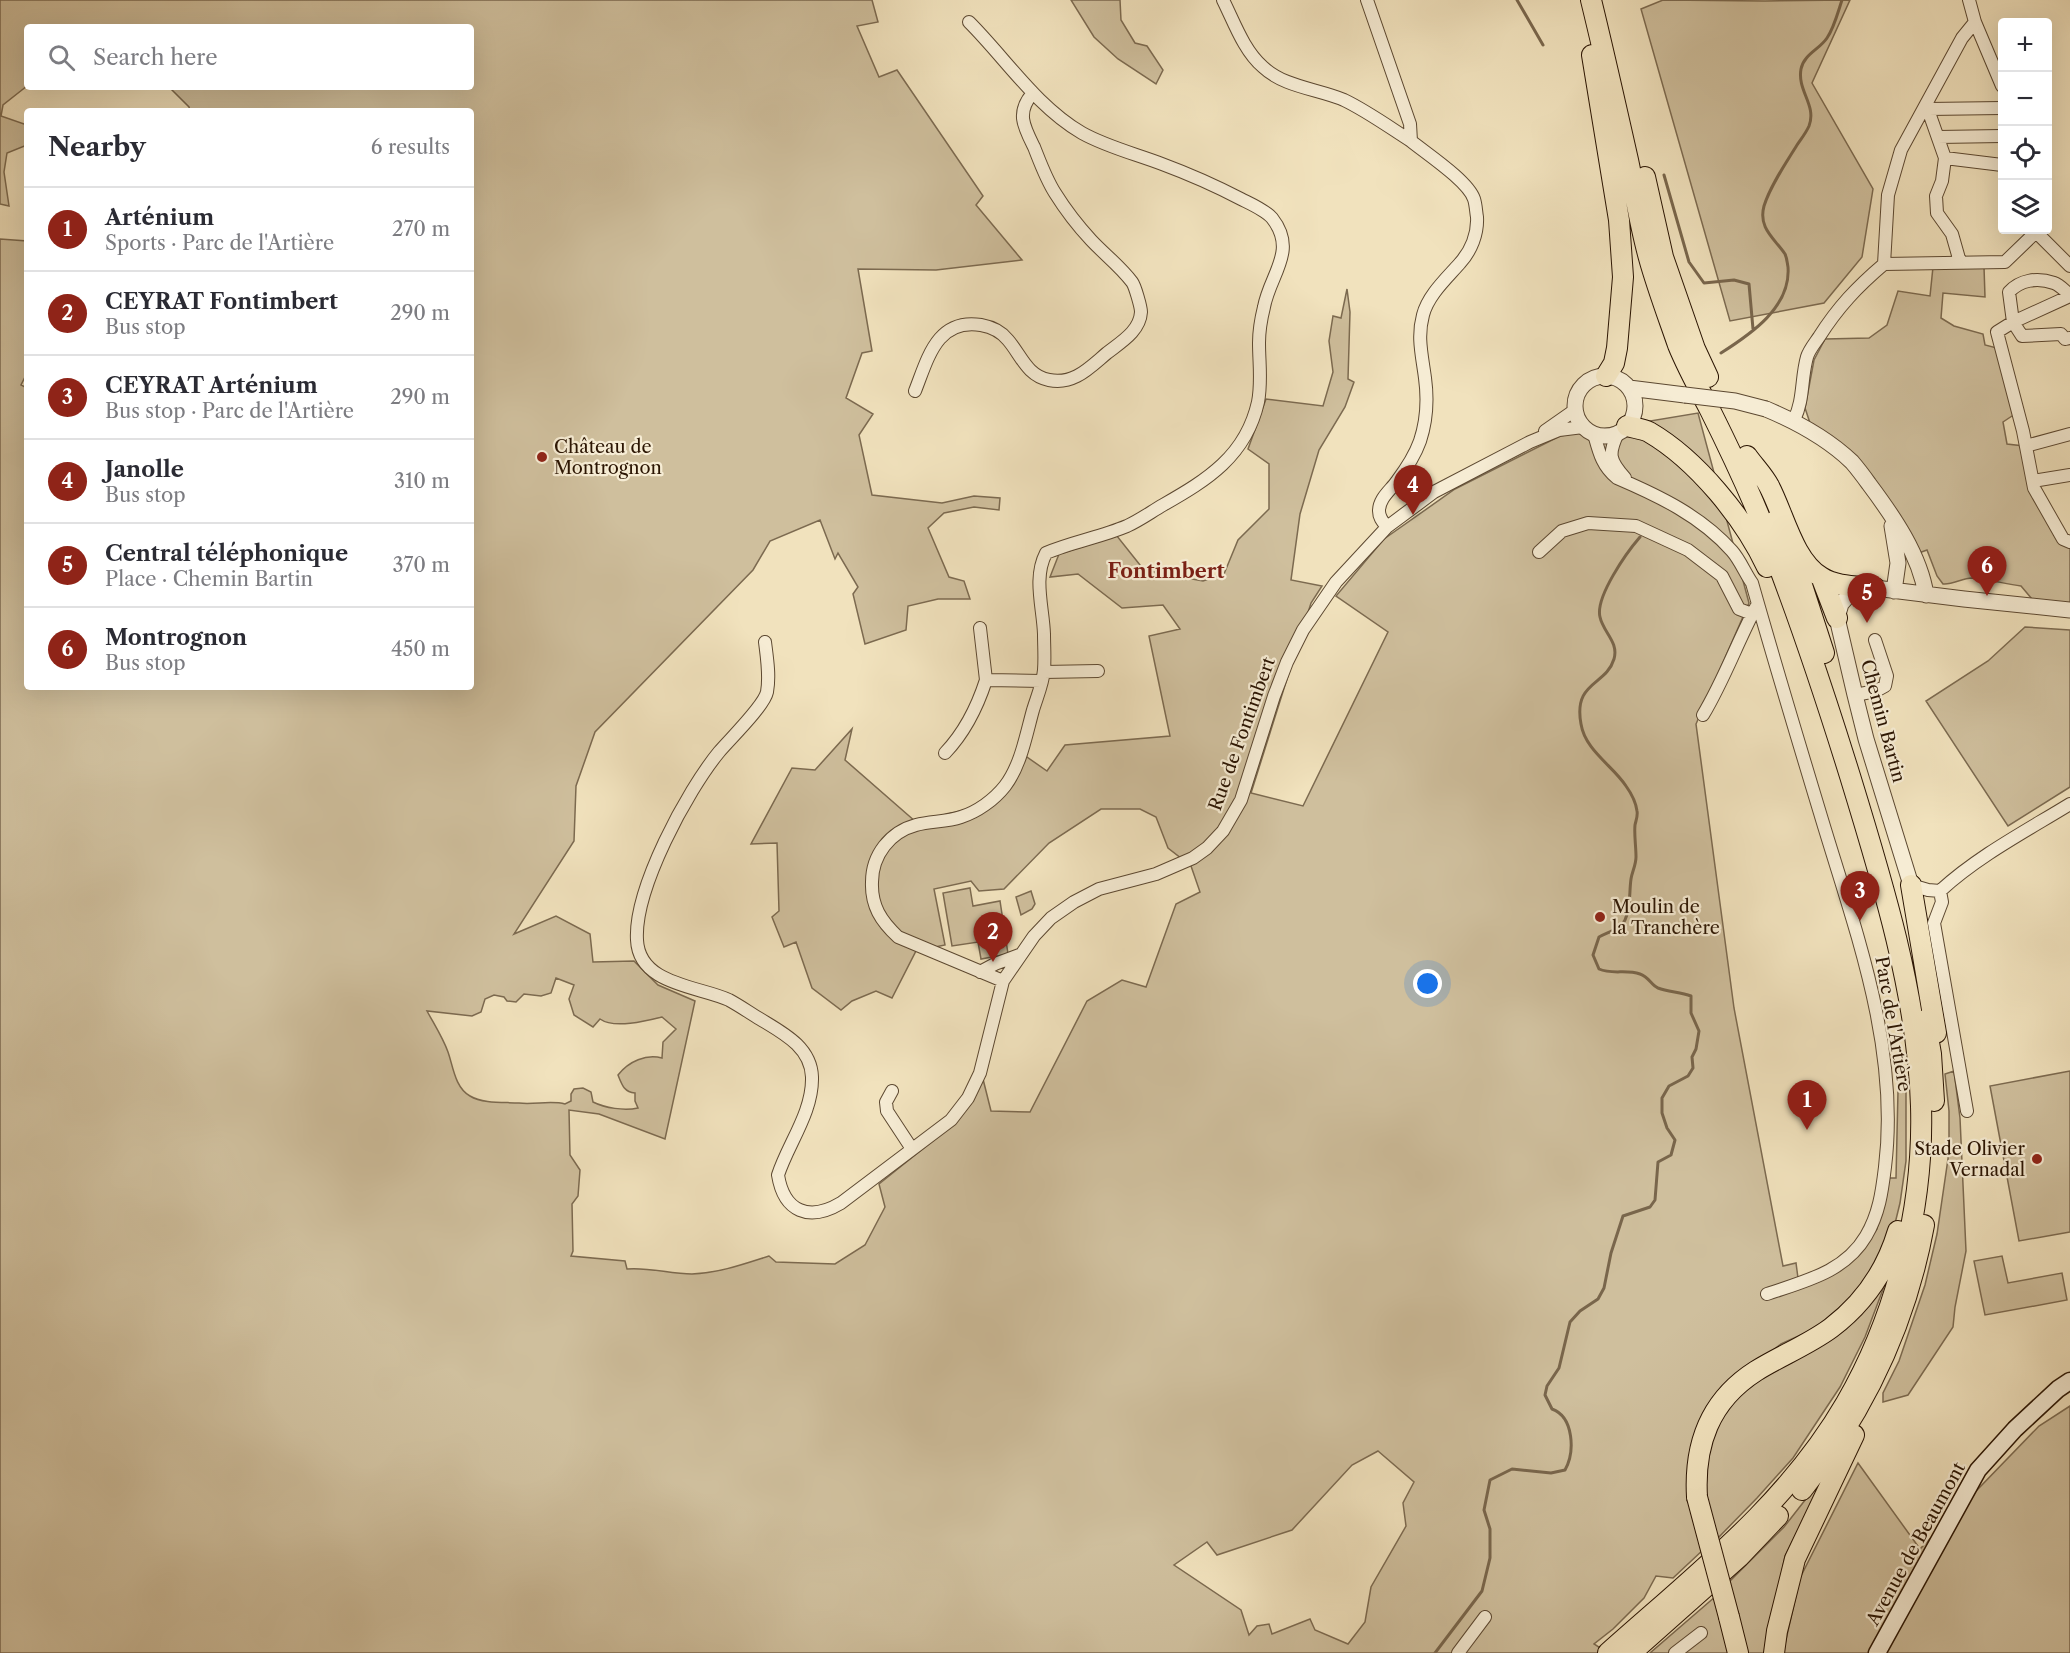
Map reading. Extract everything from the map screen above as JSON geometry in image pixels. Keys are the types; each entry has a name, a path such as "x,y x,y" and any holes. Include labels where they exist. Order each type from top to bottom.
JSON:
{"highway":[{"path":"1579,0 1595,73 1619,220 1623,277 1617,348 1614,363 1605,376"},
{"path":"1591,0 1614,93 1649,260 1680,350 1725,440 1759,516 1800,624 1865,825 1889,912 1905,983 1914,1034 1921,1101 1918,1173 1899,1278 1879,1333 1846,1402 1816,1449 1786,1488 1729,1547 1608,1653"},
{"path":"1605,0 1663,257 1695,349 1747,456 1800,579 1848,726 1901,907 1921,994 1931,1054 1934,1099 1931,1179 1915,1273 1894,1331 1868,1391 1823,1462 1798,1493 1739,1557 1631,1653"},
{"path":"1627,423 1648,431 1707,480 1745,527 1800,624"},
{"path":"1747,456 1768,484 1800,555 1822,579 1837,618"},
{"path":"1822,579 1847,586 1885,590"},
{"path":"1911,885 1938,1043 1931,1054"},
{"path":"1738,1653 1697,1497 1696,1473 1699,1450 1706,1428 1730,1391 1754,1372 1830,1329 1854,1309 1875,1284 1892,1253 1904,1212 1912,1147 1912,1111 1921,1101"},
{"path":"1774,1653 1777,1631 1795,1559 1824,1495 1876,1395 1888,1366 1894,1331"}],"main road":[{"name":"Avenue de Beaumont","path":"1877,1653 1978,1470 2015,1429 2058,1389 2070,1381"}],"street":[{"path":"1223,0 1252,56 1262,67 1276,77 1344,100 1382,122 1446,168 1466,186 1474,198 1477,224 1475,236 1466,257 1439,286 1424,311 1420,327 1419,348 1427,400 1425,422 1419,444 1410,462 1381,503 1380,519 1387,527"},
{"path":"1367,0 1410,124 1411,141"},
{"path":"1969,0 1975,22 1998,77"},
{"path":"969,22 993,46 1032,94 1082,132 1108,145 1164,164 1249,203 1271,217 1282,237 1284,250 1281,263 1266,293 1261,321 1258,401 1254,416 1233,454 1201,484 1128,525 1046,553 1041,563 1039,576 1044,634 1043,676 1016,768 1005,786 978,810 962,817 916,825 902,831 882,848 872,876 872,894 876,912 886,925 898,937 1003,981"},
{"path":"1884,264 1888,195 1901,150 1927,107 1962,38 1975,22"},
{"path":"915,391 932,350 945,332 961,325 977,324 993,327 1008,338 1028,369 1048,380 1062,381 1077,378 1134,332 1141,312 1133,283 1089,237 1053,191 1025,129 1022,114 1025,102 1032,94"},
{"path":"1927,107 1998,108"},
{"path":"1927,107 1945,158 1942,181 1936,196 1937,213 1952,234 1960,262"},
{"path":"1938,137 1998,136"},
{"path":"1945,158 1998,165"},
{"path":"1794,420 1802,399 1808,356 1835,312 1855,289 1884,264 2005,262 2032,234"},
{"path":"2038,234 2070,266"},
{"path":"2070,338 2065,339 2061,334 2022,336 2013,322 2009,292 2017,283 2031,280 2055,283 2070,296 2013,322 1997,332 2026,446 2034,488 2063,539 2070,542"},
{"path":"1630,483 1616,467 1611,449 1627,423 1633,395 1623,382 1605,376 1597,377 1582,386 1575,401 1577,419 1588,430 1610,435 1627,423 1659,400 1685,394"},
{"path":"1629,388 1735,401 1766,409 1794,420 1810,430 1853,463 1883,504 1909,548 1923,581 1926,595"},
{"name":"Rue de Fontimbert","path":"1530,442 1575,410"},
{"name":"Rue de Fontimbert","path":"765,642 768,667 767,694 717,754 688,798 666,838 641,904 636,926 637,944 644,962 669,982 728,1000 792,1038 804,1052 812,1076 810,1093 778,1175 780,1186 788,1203 800,1210 812,1213 826,1212 951,1120 968,1098 980,1073 1003,981 1019,955 1051,918 1074,902 1099,889 1156,874 1193,858 1207,848 1223,831 1241,800 1274,696 1303,630 1336,582 1387,527 1434,492 1530,442 1559,430 1588,430"},
{"name":"Parc de l'Artière","path":"1588,430 1608,471 1689,513 1714,532 1734,553 1752,583 1755,609 1861,948 1885,1059 1889,1102 1889,1140 1876,1217 1865,1238 1848,1259 1820,1276 1767,1294"},
{"path":"2026,446 2070,434"},
{"path":"2033,481 2070,475"},
{"path":"1883,504 1895,532 1898,563 1885,590"},
{"path":"1539,552 1562,531 1588,523 1636,526 1688,550 1722,576 1739,609 1755,609 1719,689 1703,715"},
{"path":"1837,618 1841,604 1848,596 1858,591 1885,590 2070,610"},
{"name":"Chemin Bartin","path":"1837,618 1855,695 1911,885"},
{"path":"945,753 957,740 969,720 979,702 986,680 980,628"},
{"path":"1855,695 1876,691 1885,686 1887,676 1875,640"},
{"path":"986,680 1098,671"},
{"path":"1911,885 1940,891 1991,853 2070,804"},
{"path":"1940,891 1942,902 1934,923 1967,1111"},
{"path":"980,972 1019,955"},
{"path":"892,1091 886,1102 887,1110 912,1149"},
{"path":"1458,1653 1485,1617"},
{"path":"1675,1653 1701,1633"}],"shaded area":[{"path":"0,0 872,0 878,22 857,26 879,77 897,70 983,196 976,205 1022,260 936,270 858,269 872,351 862,353 846,398 873,414 859,435 872,495 942,503 974,496 1000,498 999,510 974,507 944,513 928,528 949,577 964,581 970,599 938,599 908,606 906,630 865,644 853,594 858,587 838,553 835,559 820,520 770,541 753,570 595,732 576,786 574,841 514,934 556,916 590,934 593,962 634,961 658,985 695,1001 665,1139 599,1114 569,1110 570,1155 580,1170 578,1196 572,1204 573,1251 571,1256 625,1261 627,1269 692,1274 731,1268 769,1256 776,1262 835,1264 865,1245 885,1207 879,1184 955,1123 983,1079 991,1111 1030,1112 1087,1001 1122,980 1146,987 1176,904 1200,892 1191,866 1168,848 1156,817 1140,809 1101,809 1049,843 1004,889 979,891 971,881 934,889 945,945 916,951 892,998 876,991 852,1001 841,1010 812,988 796,942 784,947 772,917 779,911 777,843 751,844 792,768 815,770 852,729 845,760 916,822 992,803 1024,755 1047,771 1065,745 1170,736 1149,636 1180,629 1163,605 1122,608 1078,574 1050,577 1059,554 1117,536 1144,570 1203,581 1224,574 1238,540 1269,509 1269,464 1248,449 1266,399 1323,406 1333,372 1329,341 1333,316 1341,318 1347,289 1350,312 1348,379 1354,382 1345,407 1319,450 1300,514 1291,580 1322,586 1311,603 1251,793 1303,806 1388,632 1336,596 1384,539 1455,489 1560,436 1698,413 1749,603 1696,724 1734,1008 1783,1266 1796,1263 1798,1278 1856,1257 1877,1229 1887,1178 1896,1178 1898,1091 1906,1088 1906,1161 1900,1203 1890,1244 1867,1284 1814,1329 1781,1344 1730,1384 1706,1416 1704,1549 1673,1578 1656,1576 1644,1598 1613,1629 1594,1644 1608,1653 0,1653 0,239 24,241 24,379 21,385 24,386 24,690 474,690 474,108 189,108 172,90 474,90 474,24 24,24 24,88 3,105 1,116 24,124 24,146 7,153 4,172 9,206 0,204","holes":["556,978 574,985 569,999 574,1015 593,1027 600,1019 622,1024 662,1017 676,1029 663,1042 662,1058 650,1057 638,1060 618,1075 626,1090 635,1093 638,1108 621,1109 598,1104 593,1102 591,1092 583,1088 574,1089 571,1101 565,1104 487,1101 475,1099 461,1088 446,1047 427,1011 472,1016 481,1012 485,999 494,995 516,1002 524,994 541,996 551,993","1378,1451 1414,1482 1403,1503 1406,1526 1371,1587 1365,1622 1348,1644 1315,1630 1310,1619 1272,1634 1269,1624 1257,1626 1249,1635 1241,1610 1174,1565 1207,1542 1217,1555 1292,1530 1352,1465"]},
{"path":"1071,0 1120,0 1121,20 1135,43 1147,46 1163,70 1156,84 1118,59 1094,37"},
{"path":"1663,0 1850,0 1812,83 1873,189 1862,257 1824,303 1730,321 1641,9"},
{"path":"1933,267 1984,267 1985,297 1943,293 1941,318 1954,326 1983,334 1985,345 1997,348 2015,414 2003,422 2007,444 2024,446 2030,489 2070,546 2070,604 2032,599 2021,586 1984,579 1968,578 1943,584 1937,576 1927,550 1916,554 1886,498 1810,423 1805,408 1814,360 1825,339 1869,338 1887,325 1898,291 1930,296"},
{"path":"2025,627 2070,630 2070,787 2008,826 1926,701 1988,661"},
{"path":"970,888 973,906 1000,901 1008,954 981,959 978,942 952,946 943,893"},
{"path":"1031,891 1035,904 1032,909 1021,915 1016,897"},
{"path":"1954,1071 1960,1118 1966,1251 1953,1327 1908,1395 1883,1402 1883,1393 1899,1361 1925,1285 1937,1234 1949,1152 1949,1111 1945,1074"},
{"name":"Stade Olivier Vernadal","path":"2070,1071 2070,1232 2019,1241 1990,1086"},
{"path":"2002,1256 2008,1283 2062,1273 2067,1300 1985,1315 1974,1261"},
{"path":"1881,1284 1885,1284 1865,1337 1840,1387 1793,1458 1717,1539 1705,1499 1702,1472 1709,1442 1724,1412 1743,1389"},
{"path":"2070,1406 2070,1653 1783,1653 1800,1578 1858,1463 1920,1549 2039,1426"},
{"path":"1813,1490 1818,1492 1785,1556 1766,1653 1746,1653 1729,1582 1784,1527"},
{"path":"1716,1596 1732,1653 1650,1653"}],"waterway":[{"path":"1517,0 1543,45"},
{"path":"1721,353 1767,318 1783,295 1787,281 1787,259 1765,227 1764,206 1770,191 1809,126 1811,111 1802,84 1801,69 1808,56 1824,42 1829,34 1842,0"},
{"path":"1664,175 1689,262 1704,283 1734,280 1749,284 1753,329"},
{"path":"1435,1653 1482,1591 1490,1558 1490,1529 1484,1510 1490,1480 1512,1469 1551,1473 1565,1470 1570,1454 1570,1436 1565,1419 1552,1409 1545,1395 1547,1386 1559,1368 1570,1322 1580,1311 1598,1299 1604,1288 1611,1253 1623,1216 1650,1207 1655,1200 1658,1162 1671,1155 1675,1140 1667,1128 1662,1113 1662,1098 1669,1086 1688,1076 1693,1068 1692,1057 1699,1031 1691,1013 1691,996 1658,988 1640,974 1599,969 1593,955 1599,937 1621,926 1627,915 1631,879 1636,860 1637,813 1626,786 1588,742 1581,724 1580,710 1586,692 1610,668 1614,659 1613,642 1600,617 1602,598 1613,575 1640,537"}],"place":[{"name":"Château de Montrognon","path":"542,457"},
{"name":"Janolle","path":"1413,515"},
{"name":"Montrognon","path":"1987,596"},
{"name":"Central téléphonique","path":"1867,623"},
{"name":"Moulin de la Tranchère","path":"1600,917"},
{"name":"CEYRAT Arténium","path":"1860,921"},
{"name":"CEYRAT Fontimbert","path":"993,962"},
{"name":"Arténium","path":"1807,1130"},
{"name":"Stade Olivier Vernadal","path":"2037,1159"}],"district":[{"name":"Fontimbert","path":"1166,571"}]}
